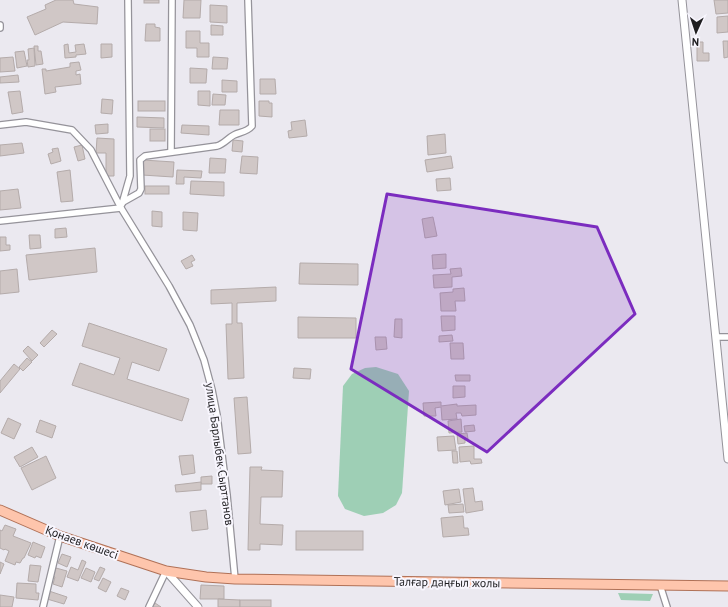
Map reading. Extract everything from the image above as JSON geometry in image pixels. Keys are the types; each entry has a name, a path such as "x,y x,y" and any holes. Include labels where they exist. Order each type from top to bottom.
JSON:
{"main road":[{"name":"Қонаев көшесі","path":"0,510 60,536 166,571"},
{"name":"Талғар даңғыл жолы","path":"166,571 206,577 235,579 728,586"}],"street":[{"path":"122,205 130,176 128,0"},
{"path":"171,152 172,0"},
{"path":"0,221 122,205 139,193 141,189 140,160 142,157 221,144 233,135 252,126 248,0"},
{"path":"682,0 716,337 727,427 728,459"},
{"name":"улица Барлыбек Сырттанов","path":"0,125 26,122 72,130 91,150 190,325 204,360 217,414 235,579"},
{"path":"716,337 728,337"},
{"path":"43,607 60,536"},
{"path":"149,607 166,571 198,607"},
{"path":"660,585 666,607"}],"highlighted area":[{"path":"387,194 597,227 635,314 487,452 351,369"}],"green space":[{"path":"376,367 398,374 409,391 402,493 396,505 383,513 364,516 345,509 338,496 343,386 352,374 365,368"},
{"path":"618,593 653,594 650,601 621,600"}],"building":[{"path":"56,0 73,0 74,4 98,7 97,24 63,22 35,35 27,17 46,9 45,5"},
{"path":"144,0 159,0 159,3 144,3"},
{"path":"184,0 201,0 200,18 183,18"},
{"path":"714,0 728,0 728,13 716,14"},
{"path":"210,5 227,6 227,23 210,22"},
{"path":"728,16 728,32 717,33 717,17"},
{"path":"146,24 155,24 155,27 160,28 160,41 145,41"},
{"path":"211,25 223,26 223,35 211,35"},
{"path":"186,31 200,31 200,43 209,43 209,57 197,57 197,48 186,48"},
{"path":"723,41 728,41 728,57 724,58"},
{"path":"697,42 703,42 703,53 709,53 709,61 697,61"},
{"path":"68,44 69,53 76,52 75,45 84,44 86,54 65,58 64,45"},
{"path":"101,44 112,44 112,57 101,58"},
{"path":"34,46 38,46 38,51 41,51 43,64 36,65"},
{"path":"34,48 35,66 28,67 28,49"},
{"path":"24,51 27,66 17,68 15,52"},
{"path":"13,57 15,71 0,72 0,58"},
{"path":"213,57 228,58 227,69 212,69"},
{"path":"79,62 81,70 76,71 76,75 80,74 81,84 55,87 56,92 45,94 42,69 46,69 46,71 70,67 70,63"},
{"path":"190,68 207,69 206,83 190,83"},
{"path":"18,75 19,82 0,83 0,77"},
{"path":"260,79 275,79 276,94 260,94"},
{"path":"222,80 237,81 237,92 222,92"},
{"path":"20,91 23,112 12,114 8,92"},
{"path":"198,91 210,91 210,106 198,105"},
{"path":"213,94 226,95 225,105 212,105"},
{"path":"102,99 113,100 112,114 101,113"},
{"path":"138,101 165,101 165,111 138,111"},
{"path":"259,101 269,101 269,103 272,103 272,117 259,116"},
{"path":"220,110 239,110 239,125 219,125"},
{"path":"137,117 164,118 164,128 137,127"},
{"path":"305,120 307,136 289,138 288,131 292,130 291,122"},
{"path":"108,124 108,133 96,134 95,125"},
{"path":"182,125 209,126 209,135 181,133"},
{"path":"150,129 165,129 165,141 150,141"},
{"path":"445,134 446,153 428,155 427,136"},
{"path":"97,138 114,139 114,176 106,176 106,153 96,153"},
{"path":"233,140 243,141 242,152 232,151"},
{"path":"22,143 24,153 0,156 0,145"},
{"path":"82,145 85,159 78,161 74,147"},
{"path":"58,148 61,161 51,164 48,154 53,152 52,149"},
{"path":"242,156 258,157 257,174 240,173"},
{"path":"451,156 453,168 427,172 425,160"},
{"path":"210,158 226,159 225,173 209,173"},
{"path":"143,160 174,162 173,177 142,175"},
{"path":"70,170 73,201 61,202 57,172"},
{"path":"177,170 202,171 201,178 184,177 184,184 176,184"},
{"path":"450,178 451,190 437,191 436,179"},
{"path":"191,181 224,182 224,196 190,194"},
{"path":"145,186 169,186 169,194 145,194"},
{"path":"18,189 21,208 0,210 0,191"},
{"path":"152,211 162,212 162,227 152,226"},
{"path":"183,212 198,213 197,231 183,230"},
{"path":"433,217 437,236 425,238 422,219"},
{"path":"66,228 67,237 55,238 55,229"},
{"path":"29,235 40,235 41,248 30,249"},
{"path":"0,237 6,237 6,245 10,245 10,250 0,251"},
{"path":"95,248 97,272 29,280 26,255"},
{"path":"446,254 446,268 433,269 432,255"},
{"path":"192,255 195,260 191,262 193,266 186,269 181,261"},
{"path":"300,263 358,264 358,285 299,284"},
{"path":"461,268 462,276 452,277 452,287 434,288 433,275 451,274 450,269"},
{"path":"17,269 19,292 0,294 0,271"},
{"path":"276,287 276,301 237,303 237,323 242,323 244,378 228,379 226,324 232,324 232,303 211,304 211,290"},
{"path":"464,288 465,301 455,301 456,311 441,311 440,293 453,292 453,289"},
{"path":"441,316 455,316 455,330 442,331"},
{"path":"298,317 356,318 356,338 298,338"},
{"path":"395,319 402,319 402,338 394,337"},
{"path":"89,323 167,349 159,371 132,362 127,379 189,399 182,421 72,385 80,363 114,375 120,358 82,346"},
{"path":"52,330 57,334 44,347 40,343"},
{"path":"452,335 453,341 439,342 439,336"},
{"path":"375,337 386,337 387,349 376,350"},
{"path":"450,343 463,343 464,359 451,359"},
{"path":"28,346 38,355 32,361 23,351"},
{"path":"27,358 32,362 23,371 19,367"},
{"path":"14,364 20,369 0,393 0,381"},
{"path":"294,368 311,369 310,379 293,378"},
{"path":"455,375 470,375 470,381 456,381"},
{"path":"453,386 465,386 465,397 453,398"},
{"path":"247,397 251,453 238,454 234,398"},
{"path":"441,402 441,406 457,404 457,406 476,405 476,415 462,416 461,413 456,413 457,419 442,420 441,407 435,408 436,416 424,416 423,403"},
{"path":"8,418 21,424 14,439 1,433"},
{"path":"461,419 462,432 449,433 448,421"},
{"path":"40,420 56,426 52,438 36,432"},
{"path":"474,425 475,431 465,432 464,426"},
{"path":"467,433 468,439 465,439 465,443 458,444 457,434"},
{"path":"454,436 456,450 438,451 437,437"},
{"path":"474,446 474,459 481,459 482,463 471,464 470,461 460,462 459,447"},
{"path":"32,447 38,457 20,467 14,457"},
{"path":"452,451 457,451 458,463 453,463"},
{"path":"193,455 195,473 182,475 179,456"},
{"path":"46,456 56,478 32,490 21,468"},
{"path":"250,467 262,467 261,470 283,471 282,497 261,497 260,524 283,525 282,545 260,544 260,550 248,550"},
{"path":"212,476 212,484 201,484 201,477"},
{"path":"201,482 201,490 176,492 175,485"},
{"path":"473,488 475,502 482,501 483,510 466,513 463,489"},
{"path":"459,489 461,502 445,505 443,491"},
{"path":"463,504 464,512 449,513 448,505"},
{"path":"206,510 208,529 192,531 190,512"},
{"path":"463,516 464,528 468,528 469,535 443,537 441,518"},
{"path":"5,525 16,529 13,536 31,543 24,558 20,563 16,562 15,565 5,561 9,551 0,548 0,530 2,531"},
{"path":"296,531 363,531 363,550 296,550"},
{"path":"33,542 45,547 41,558 36,556 35,558 28,555"},
{"path":"62,554 71,557 67,567 58,563"},
{"path":"82,560 86,562 78,581 67,577 71,567 78,570"},
{"path":"0,562 4,564 0,574"},
{"path":"30,565 41,566 38,582 28,581"},
{"path":"100,567 105,569 99,581 94,579"},
{"path":"56,568 67,571 62,587 53,584 55,577 53,576"},
{"path":"86,568 95,572 91,582 81,578"},
{"path":"103,578 111,582 106,592 98,588"},
{"path":"17,583 36,584 36,593 39,593 38,600 16,598"},
{"path":"201,585 224,586 224,599 200,599"},
{"path":"121,588 129,591 125,600 117,596"},
{"path":"49,591 67,597 64,604 47,599"},
{"path":"0,595 14,597 12,607 0,607"},
{"path":"218,599 240,600 240,607 218,607"},
{"path":"240,600 271,600 271,607 240,607"},
{"path":"155,603 161,607 152,607"}]}
